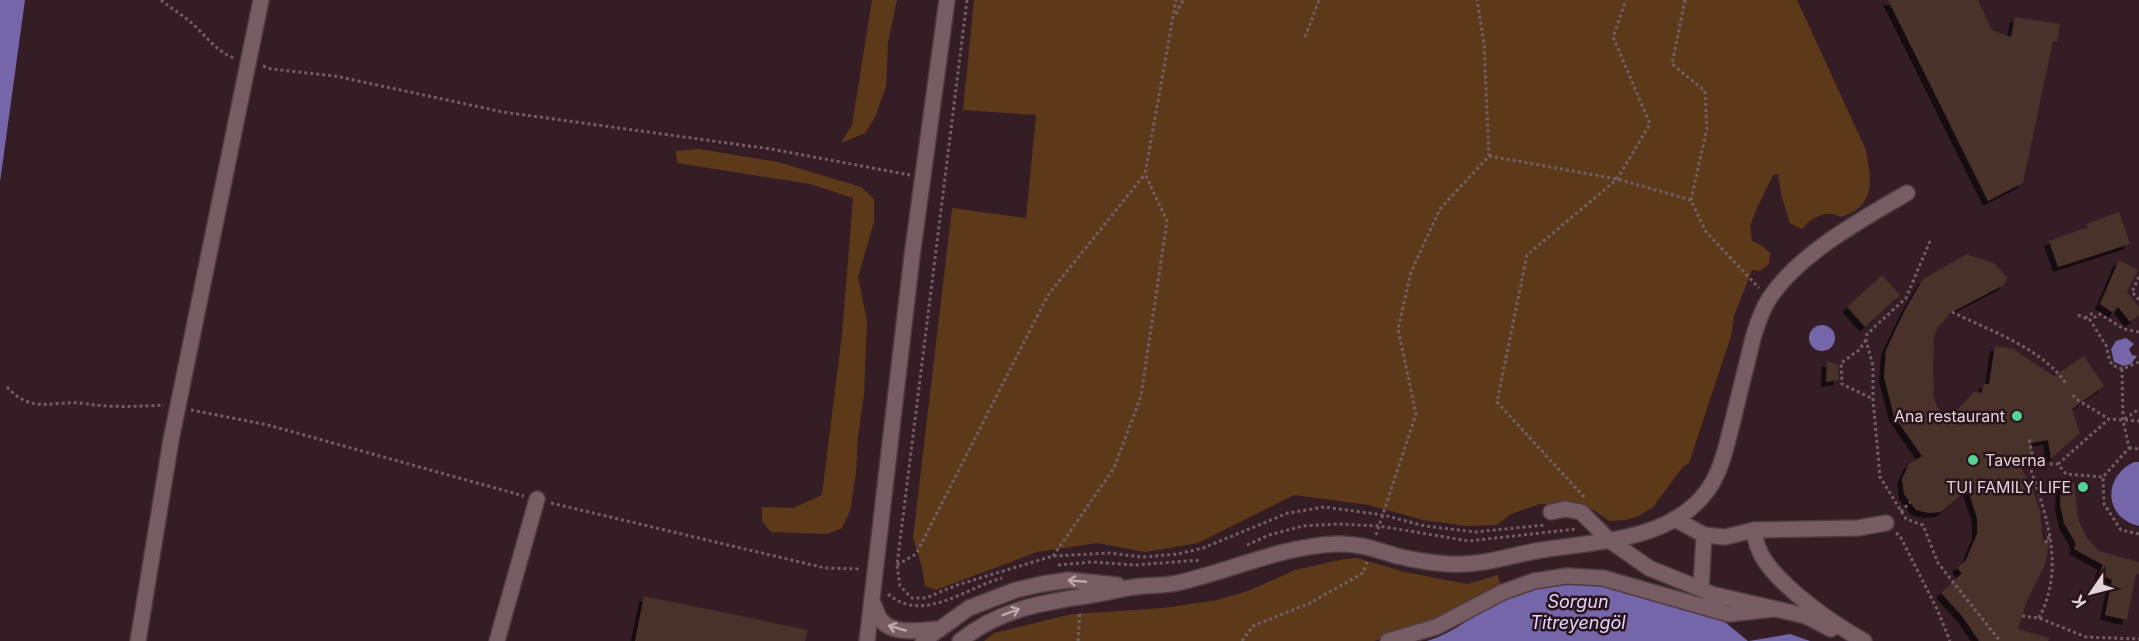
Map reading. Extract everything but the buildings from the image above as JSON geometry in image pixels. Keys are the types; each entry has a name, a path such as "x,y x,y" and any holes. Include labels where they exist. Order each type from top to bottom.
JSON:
{"street":[{"path":"138,641 178,407 261,0"},
{"path":"867,641 923,177 947,0"},
{"path":"960,641 973,630 1000,616 1027,606 1135,587 1192,580 1284,551 1312,546 1341,544 1372,547 1420,560 1449,564 1480,564 1540,550 1609,540 1660,526 1675,519 1689,510 1707,491 1721,466 1753,338 1769,298 1832,238 1907,193"},
{"path":"497,641 537,499"},
{"path":"1551,518 1565,509 1581,512 1609,540 1648,568 1711,594 1806,616 1852,641"},
{"path":"1675,519 1704,535 1725,537 1754,530 1858,528 1886,523"},
{"path":"1754,530 1755,540 1764,560 1786,585 1837,624 1864,641"},
{"path":"1701,589 1704,535"},
{"path":"1388,641 1436,627 1503,592 1534,581 1567,576 1604,578 1729,614 1774,609"},
{"path":"923,641 969,608 992,598 1042,584 1069,580 1135,587"},
{"path":"871,599 881,620 893,628 902,630 939,629"}],"path":[{"path":"161,0 194,25 224,54 271,69 335,76 503,112 771,149 923,177"},
{"path":"967,0 897,565 900,586 912,598 926,598 957,585 1053,556 1110,553 1142,557 1178,554 1203,548 1288,513 1324,507 1383,515 1425,526 1475,532 1551,518"},
{"path":"897,565 916,554 1048,295 1145,174 1176,0"},
{"path":"1174,18 1183,0"},
{"path":"1305,37 1320,0"},
{"path":"1242,641 1253,626 1310,603 1363,573 1416,414 1398,329 1411,272 1440,209 1489,156 1484,43 1478,0"},
{"path":"1592,521 1584,495 1497,402 1527,255 1617,178 1650,124 1613,37 1626,0"},
{"path":"1686,0 1672,64 1705,92 1707,128 1691,200 1706,232 1769,298"},
{"path":"1489,156 1617,178 1691,200"},
{"path":"1053,556 1114,468 1141,396 1167,220 1145,174"},
{"path":"1873,399 1842,384 1841,363 1859,350 1867,334 1906,298 1930,241"},
{"path":"2139,277 2132,292 2139,300"},
{"path":"1952,312 2016,342 2058,371 2067,385"},
{"path":"2085,318 2093,313"},
{"path":"2090,320 2100,314 2124,329 2139,332"},
{"path":"2078,315 2090,320 2107,347 2112,365 2122,369 2139,362"},
{"path":"1866,340 1874,366 1873,399 1880,477 1906,519 1923,525 1938,563 2000,641"},
{"path":"2122,369 2123,420 2129,448"},
{"path":"7,387 15,396 32,404 48,406 78,403 106,406 171,405 268,425 537,499 825,568 874,570"},
{"path":"2073,395 2109,419 2139,421"},
{"path":"2123,420 2139,409"},
{"path":"2000,467 2012,459 2029,464 2058,464 2109,419"},
{"path":"2029,438 2032,454 2029,464 2047,516 2053,548 2048,600 2039,618"},
{"path":"2129,448 2139,449"},
{"path":"2129,448 2103,477 2104,504 2121,530 2139,534"},
{"path":"2058,464 2066,474 2103,477"},
{"path":"1886,523 1900,536 1937,609 1950,641"},
{"path":"2046,543 2046,538 2051,538"},
{"path":"1078,641 1081,597"},
{"path":"2022,616 2039,618 2086,639 2139,639"}],"shaded area":[{"path":"872,0 897,0 888,42 886,87 875,117 865,133 841,143 852,125"},
{"path":"974,0 1797,0 1866,150 1869,191 1861,206 1853,212 1841,217 1825,214 1810,221 1802,229 1790,223 1782,198 1778,174 1773,175 1750,226 1752,241 1770,253 1769,264 1760,271 1752,270 1734,316 1731,336 1689,463 1682,468 1653,507 1639,516 1609,521 1594,510 1569,504 1540,504 1511,514 1497,525 1467,526 1423,520 1369,505 1294,495 1198,543 1145,552 1098,543 1037,552 936,590 925,586 913,538 952,208 1026,218 1036,115 963,110"},
{"path":"699,149 778,162 861,187 874,199 874,222 858,277 867,321 864,395 856,473 850,511 842,528 827,534 771,532 762,521 762,507 793,508 822,495 842,335 853,198 810,184 677,163 676,151"},
{"path":"1357,558 1405,572 1467,584 1498,575 1501,588 1432,625 1374,641 984,641 994,633 1072,614 1164,608 1217,600 1248,591 1295,570"}],"water":[{"path":"0,0 25,0 0,182"},
{"path":"1822,325 1831,329 1835,338 1831,347 1822,351 1813,347 1809,338 1813,329"},
{"path":"2126,338 2134,344 2129,349 2132,355 2137,356 2131,364 2123,366 2114,362 2111,349 2116,341"},
{"path":"2134,462 2139,462 2139,526 2127,522 2119,515 2111,497 2116,477"},
{"name":"Sorgun Titreyengöl","path":"1585,581 1720,618 1748,641 1427,641 1447,633 1491,605 1510,596 1542,587"},
{"path":"1790,634 1810,641 1749,641"}],"place":[{"name":"Ana restaurant","path":"2017,416"},
{"name":"Taverna","path":"1973,460"},
{"name":"TUI FAMILY LIFE","path":"2083,487"}]}
